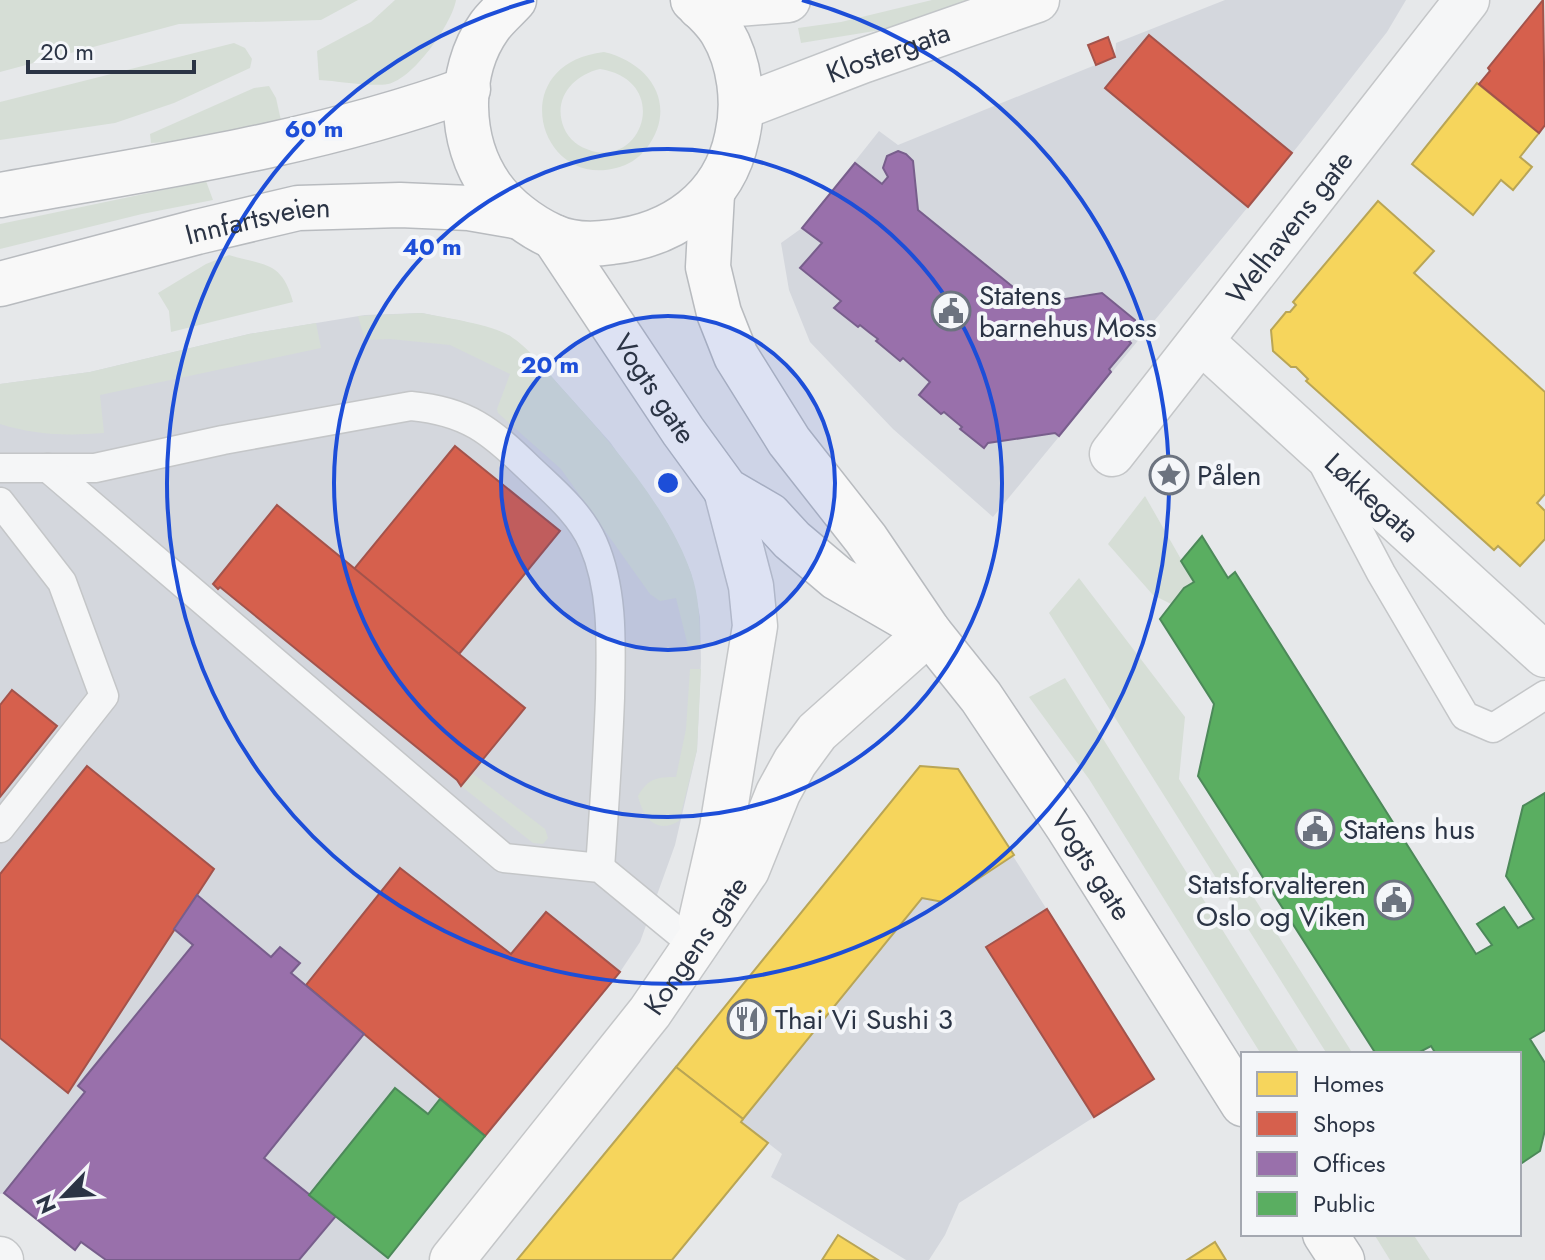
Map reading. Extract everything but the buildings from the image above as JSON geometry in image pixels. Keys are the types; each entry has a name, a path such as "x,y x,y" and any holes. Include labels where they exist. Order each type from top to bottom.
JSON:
{"main road":[{"path":"697,4 788,0"},
{"name":"Klostergata","path":"742,107 787,88 1037,0"},
{"name":"Vogts gate","path":"507,3 488,27 470,66 465,109 472,149 491,187 537,227 726,490 769,515 792,540 837,578 929,632"},
{"path":"697,4 722,31 737,69 742,107 733,157 712,194"},
{"path":"0,195 332,132 405,112 468,89"},
{"name":"Vogts gate","path":"712,194 708,267 719,313 736,356 789,441 866,539 929,632 981,697 1068,827 1241,1101"},
{"name":"Innfartsveien","path":"0,284 298,208 400,205 469,208 590,245 629,240 668,228 691,214 712,194"},
{"path":"695,946 722,828 755,626 751,586 726,490"},
{"name":"Kongens gate","path":"452,1260 650,1012 747,870 778,793 817,732 929,632"},
{"path":"1326,1236 1342,1260"}],"street":[{"name":"Welhavens gate","path":"1112,454 1467,0"},
{"name":"Løkkegata","path":"1201,341 1545,655"}],"lane":[{"path":"0,468 95,468 223,440 411,406 441,409 473,421 517,456 573,510 592,541 603,572 612,636 600,868"},
{"path":"1312,441 1381,573 1465,716 1493,728 1545,695"},
{"path":"48,468 504,858 600,868 695,946"},
{"path":"0,502 62,582 104,696 0,828"}],"shaded area":[{"path":"0,0 358,0 321,20 179,24 0,72"},
{"path":"395,0 456,0 447,23 430,49 398,80 372,85 319,80 317,51 371,22"},
{"path":"932,0 981,0 887,29 801,43 798,28 841,22"},
{"path":"1225,0 1406,0 1387,32 1298,146 993,517 893,429 810,342 789,290 781,243 802,228 879,131 898,145 1115,57 1116,43"},
{"path":"234,43 245,48 252,59 250,68 174,103 115,123 0,140 0,102"},
{"path":"604,52 621,58 647,76 660,102 660,117 656,133 640,156 616,168 589,170 567,160 552,144 543,122 543,100 552,78 572,61","holes":["600,69 622,76 636,88 642,103 642,119 636,134 625,146 610,152 592,151 579,145 566,132 561,117 567,90 581,77"]},
{"path":"269,86 276,98 282,125 236,138 151,143 150,134 254,88"},
{"path":"206,181 213,200 0,249 0,224"},
{"path":"229,255 262,264 277,272 289,289 293,302 171,332 169,311 158,293 206,264"},
{"path":"422,313 466,322 510,336 541,365 610,442 667,523 691,573 700,617 697,750 675,845 640,942 620,972 387,1260 106,1260 82,1242 75,1250 4,1193 0,1194 0,384 90,372 249,334 365,315"},
{"path":"422,313 491,328 510,336 536,358 614,449 651,498 681,548 696,590 700,645 688,646 676,598 660,601 650,594 561,469 498,413 510,374 450,345 390,339 365,340 358,316"},
{"path":"316,323 321,348 100,395 104,433 51,434 0,424 0,384 90,372 249,334"},
{"path":"1145,496 1194,582 1184,588 1171,604 1153,595 1108,544"},
{"path":"1079,578 1185,717 1179,779 1352,1052 1326,1052 1049,613"},
{"path":"690,669 701,669 697,750 679,821 671,825 657,825 643,811 638,796 654,780 676,777 686,729"},
{"path":"1065,678 1299,1052 1260,1052 1089,779 1029,697"},
{"path":"920,766 958,769 1154,1079 959,1203 945,1235 929,1260 906,1260 771,1177 782,1154 768,1143 672,1260 517,1260"},
{"path":"472,773 545,829 548,838 543,844 533,843 461,786"},
{"path":"1375,1236 1414,1236 1430,1260 1390,1260"}],"place":[{"name":"Statens barnehus Moss","path":"951,311"},
{"name":"Pålen","path":"1169,475"},
{"name":"Statens hus","path":"1315,829"},
{"name":"Statsforvalteren Oslo og Viken","path":"1394,900"},
{"name":"Thai Vi Sushi 3","path":"747,1019"}]}
